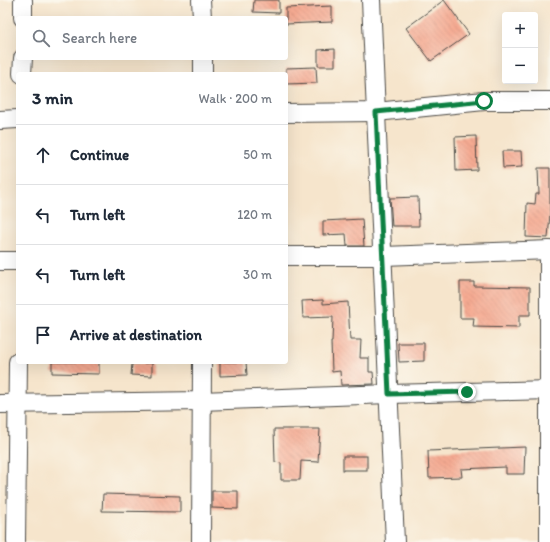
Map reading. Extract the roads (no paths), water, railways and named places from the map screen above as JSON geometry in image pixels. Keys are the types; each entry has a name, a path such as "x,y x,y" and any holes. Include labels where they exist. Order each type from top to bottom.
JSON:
{"street":[{"path":"23,0 23,16"},
{"path":"201,0 202,16"},
{"path":"371,0 395,542"},
{"path":"22,72 23,60"},
{"path":"203,60 203,72"},
{"path":"288,113 376,112 484,101 550,101"},
{"path":"0,120 16,119"},
{"path":"288,256 383,256 549,250 549,542"},
{"path":"0,261 16,260"},
{"path":"16,542 18,364"},
{"path":"201,542 202,364"},
{"path":"0,404 201,401 549,390"}]}
